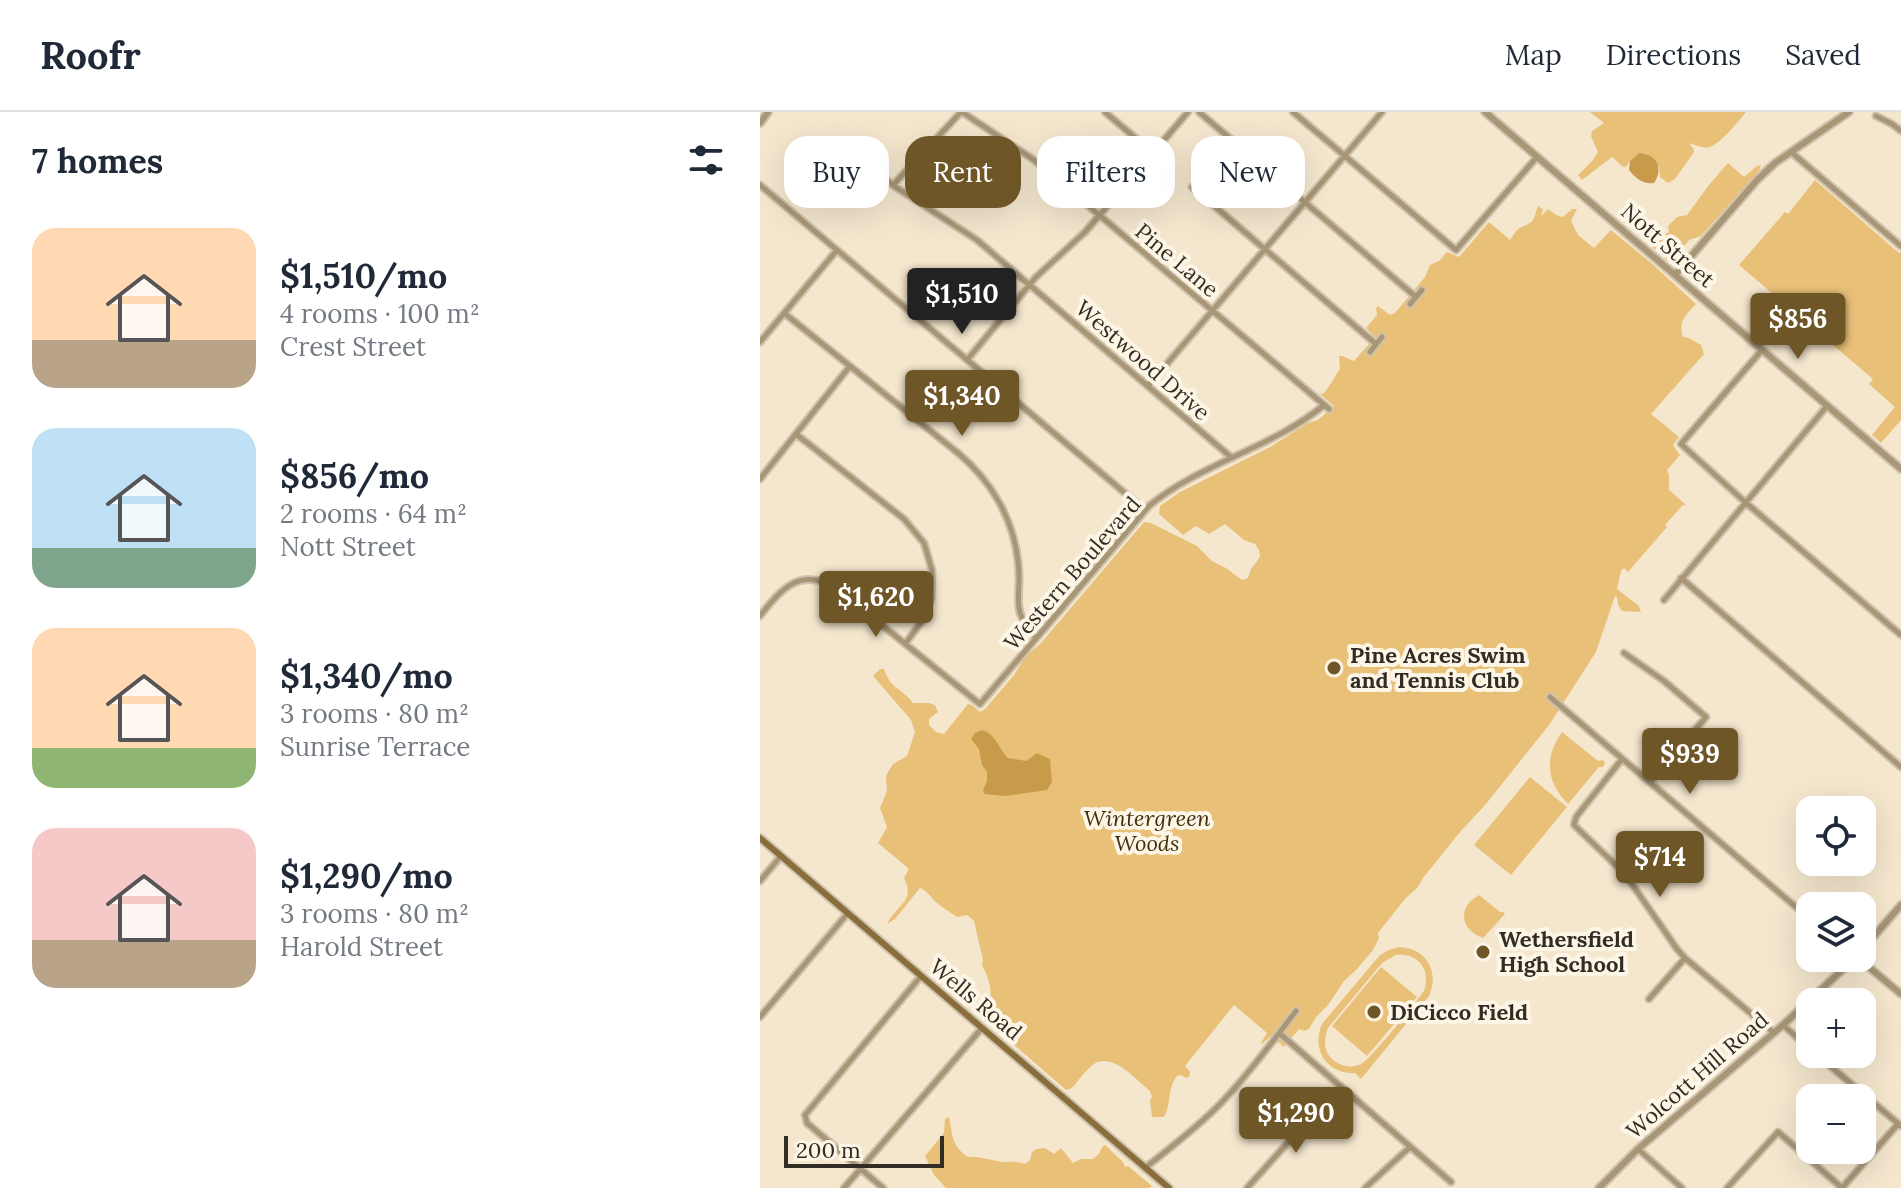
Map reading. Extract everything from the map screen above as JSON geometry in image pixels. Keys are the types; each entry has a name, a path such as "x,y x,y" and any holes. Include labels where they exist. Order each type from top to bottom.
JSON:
{"main road":[{"name":"Wells Road","path":"760,838 1169,1188"}],"street":[{"path":"760,123 768,112"},
{"path":"893,185 962,112"},
{"name":"Pine Lane","path":"962,112 1034,160 1326,407"},
{"path":"1105,112 1133,136"},
{"path":"1168,136 1188,112"},
{"path":"1199,112 1227,136"},
{"path":"1293,112 1456,250 1537,157"},
{"path":"1382,112 1305,202 1416,297"},
{"name":"Nott Street","path":"1485,112 1901,469"},
{"path":"1675,275 1775,163 1849,112"},
{"path":"1876,116 1901,131"},
{"path":"1791,152 1901,246"},
{"name":"Westwood Drive","path":"889,182 972,236 1232,458"},
{"path":"760,185 1145,510"},
{"path":"967,360 1049,264 1083,235 1107,208"},
{"path":"1217,208 1376,344"},
{"path":"1148,386 1300,208"},
{"path":"760,342 837,250"},
{"path":"1410,304 1422,290"},
{"path":"784,313 953,449 987,483 1010,526 1018,560 1020,614 1024,625 1036,638"},
{"path":"1370,352 1382,337"},
{"path":"1762,350 1681,444 1901,635"},
{"path":"760,479 850,366"},
{"path":"1664,600 1827,406"},
{"name":"Western Boulevard","path":"905,644 979,704 1145,510 1170,491 1326,407"},
{"path":"760,616 786,587 800,581 815,580 834,587 905,644 924,618 931,599 932,570 924,543 904,519 796,434"},
{"path":"1681,578 1901,767"},
{"path":"1624,653 1664,681 1706,717 1650,782"},
{"path":"1550,697 1796,907"},
{"path":"1622,759 1576,817 1574,825 1625,874 1685,958 1773,1032"},
{"path":"760,881 781,856"},
{"path":"1876,934 1901,905"},
{"path":"760,1017 848,913"},
{"path":"1649,999 1685,958"},
{"name":"Wolcott Hill Road","path":"1599,1188 1638,1149 1842,972"},
{"path":"1874,972 1901,994"},
{"path":"883,1188 804,1118 921,976"},
{"path":"1145,1168 1220,1104 1296,1011"},
{"path":"1783,1025 1796,1037"},
{"path":"844,1188 982,1028"},
{"path":"1279,1033 1451,1182"},
{"path":"1727,1188 1778,1132 1842,1188 1900,1125 1833,1068"},
{"path":"1247,1188 1319,1108 1330,1103"},
{"path":"1365,1188 1410,1147"},
{"path":"1638,1149 1682,1188"}],"green space":[{"path":"1590,112 1746,112 1714,145 1705,148 1689,143 1694,152 1675,179 1668,183 1660,177 1659,167 1647,154 1639,153 1626,167 1612,157 1582,180 1578,175 1598,152 1592,131 1604,123"},
{"path":"1728,163 1744,177 1761,165 1701,236 1689,240 1670,263 1649,244 1669,232 1668,226 1677,217 1687,215"},
{"path":"1815,180 1901,252 1901,420 1881,443 1872,435 1895,407 1869,384 1873,379 1739,265 1785,212 1788,214"},
{"name":"Wintergreen Woods","path":"1538,206 1543,209 1541,216 1548,209 1563,217 1572,209 1577,209 1571,221 1578,235 1594,248 1611,230 1696,304 1684,318 1682,331 1683,337 1701,345 1704,354 1651,414 1679,437 1673,445 1680,455 1667,470 1669,490 1686,505 1665,525 1667,527 1628,572 1624,568 1621,571 1617,589 1639,606 1641,612 1622,611 1615,596 1596,652 1549,725 1378,933 1373,950 1344,981 1309,1029 1299,1029 1284,1047 1271,1036 1262,1044 1267,1033 1234,1005 1185,1066 1190,1072 1189,1077 1177,1076 1164,1117 1152,1117 1150,1091 1124,1069 1109,1062 1094,1064 1073,1087 1066,1090 982,1017 989,1005 991,992 982,966 974,921 967,915 957,917 920,888 895,919 887,924 907,897 904,878 908,868 878,843 887,827 880,808 887,791 888,772 893,764 907,756 915,732 911,720 873,676 884,669 893,685 913,703 935,705 938,712 929,719 929,725 936,732 944,734 968,704 980,712 985,709 1025,657 1041,643 1144,522 1197,546 1212,561 1242,580 1248,578 1260,557 1255,544 1244,540 1225,524 1209,534 1196,526 1183,535 1159,514 1160,506 1180,492 1318,420 1334,406 1319,393 1323,394 1340,369 1339,356 1354,361 1375,337 1366,328 1377,315 1378,306 1390,315 1395,313 1425,277 1430,265 1447,252 1459,257 1489,222 1510,240 1518,229 1533,220"},
{"path":"1562,732 1598,761 1605,763 1568,804 1555,787 1550,769 1552,751"},
{"path":"1530,777 1567,807 1511,875 1474,845"},
{"path":"1479,895 1505,914 1483,938 1470,930 1464,918 1467,906"},
{"path":"1408,948 1423,956 1431,970 1432,987 1429,996 1361,1079 1355,1073 1329,1065 1320,1051 1319,1034 1322,1024 1380,955 1389,950","holes":["1396,955 1404,955 1421,964 1426,976 1424,991 1366,1060 1353,1066 1338,1063 1328,1055 1325,1047 1328,1028 1382,963"]},
{"name":"DiCicco Field","path":"1381,967 1417,997 1367,1056 1332,1026"},
{"path":"949,1117 955,1144 968,1157 1025,1164 1036,1149 1045,1148 1054,1154 1061,1148 1073,1163 1093,1159 1105,1145 1125,1167 1128,1166 1152,1186 946,1188 934,1175 925,1156 944,1133 945,1119"}],"shaded area":[{"path":"1639,153 1650,156 1657,163 1654,183 1640,180 1629,170 1630,161"},
{"path":"982,730 994,738 1008,758 1026,761 1037,753 1050,759 1052,782 1047,790 1005,796 984,794 987,772 982,765 979,749 971,739"}],"place":[{"name":"Pine Acres Swim and Tennis Club","path":"1334,668"},
{"name":"Wethersfield High School","path":"1483,952"},
{"name":"DiCicco Field","path":"1374,1012"}]}
